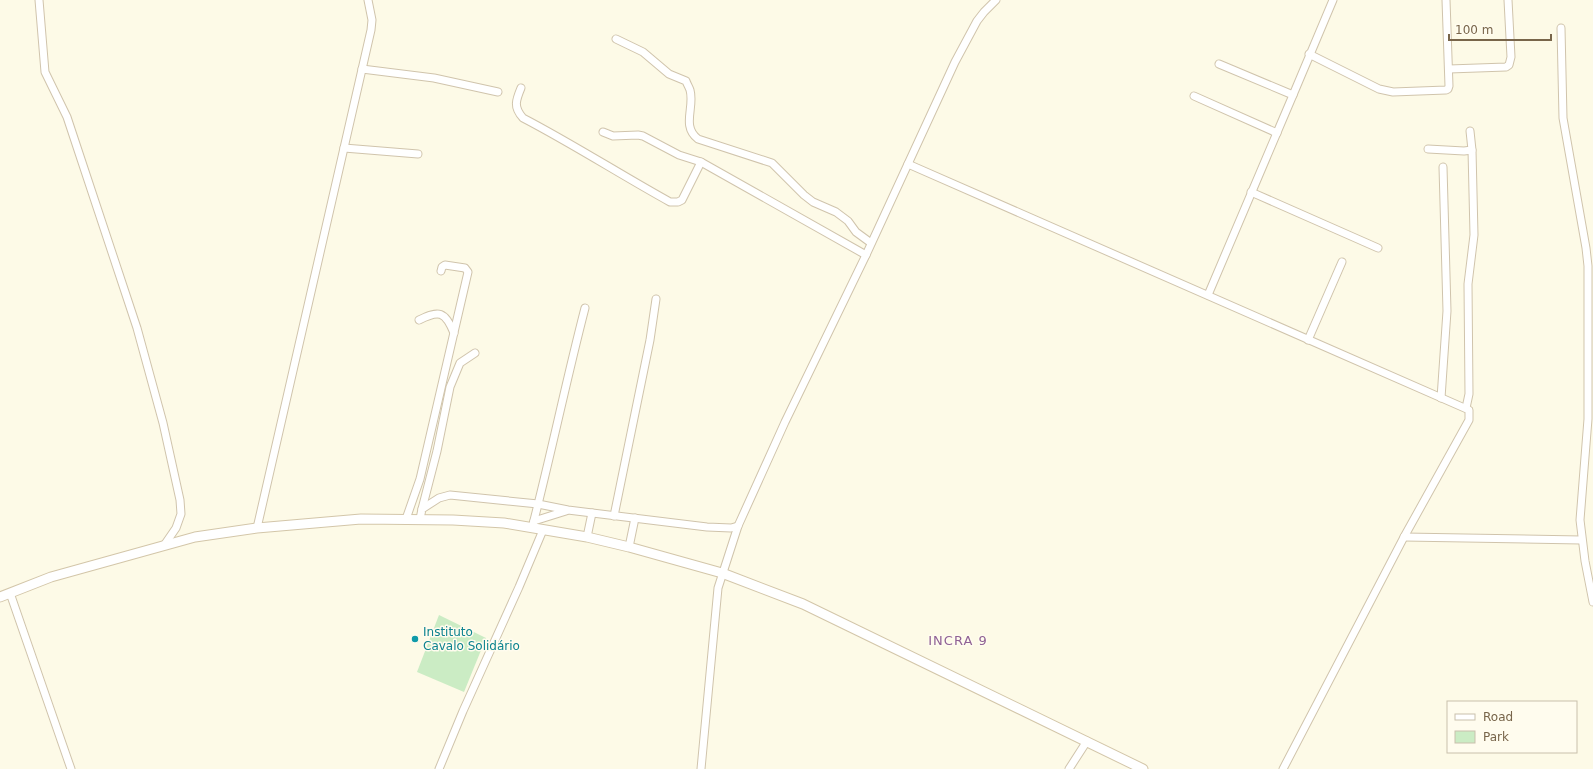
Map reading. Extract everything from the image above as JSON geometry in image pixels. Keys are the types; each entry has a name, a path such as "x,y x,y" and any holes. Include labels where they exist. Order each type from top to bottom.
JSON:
{"main road":[{"path":"0,597 51,577 165,544 195,537 256,528 361,519 453,520 533,525 544,530 587,537 629,547 722,573 803,604 1143,769"}],"street":[{"path":"39,0 45,72 67,116 137,328 163,423 180,500 181,514 176,528 165,544"},
{"path":"256,528 362,69 372,20 368,0"},
{"path":"701,769 718,588 738,526 785,422 956,62 977,21 996,0"},
{"path":"1208,295 1333,0"},
{"path":"1309,54 1379,89 1393,92 1446,90 1450,86 1448,69 1446,0"},
{"path":"1448,69 1506,67 1509,65 1511,57 1508,0"},
{"path":"1561,28 1563,118 1588,266 1591,419 1580,520 1581,540 1593,602"},
{"path":"616,39 642,52 669,74 686,81 690,91 690,124 692,135 698,139 772,163 804,195 813,202 836,212 848,221 856,232 871,243"},
{"path":"1219,64 1293,96"},
{"path":"362,69 434,78 498,92"},
{"path":"521,88 515,102 517,112 523,118 570,143 602,164 670,202 678,202 682,200 701,162"},
{"path":"1194,96 1277,133"},
{"path":"1466,408 1469,394 1468,284 1474,235 1472,150 1470,131"},
{"path":"603,132 613,136 643,136 679,155 701,162 866,254"},
{"path":"344,148 418,154"},
{"path":"1428,149 1472,150"},
{"path":"908,164 1440,398 1466,408 1470,412 1469,420 1404,537 1283,769"},
{"path":"1440,398 1447,311 1443,167"},
{"path":"1251,192 1378,248"},
{"path":"1308,340 1342,262"},
{"path":"406,519 420,479 468,272 466,268 445,265 442,267 441,272"},
{"path":"614,516 650,340 656,299"},
{"path":"533,525 585,308"},
{"path":"419,320 430,315 440,314 449,320 454,333"},
{"path":"420,519 437,451 450,387 460,363 475,353"},
{"path":"422,509 439,498 450,495 538,504 568,510 707,527 731,528 738,526"},
{"path":"533,525 568,510"},
{"path":"587,537 592,513"},
{"path":"629,547 635,518"},
{"path":"439,769 463,711 544,530"},
{"path":"1404,537 1581,540"},
{"path":"10,593 71,769"},
{"path":"1068,769 1087,741"}],"green space":[{"path":"439,615 486,638 464,692 417,672"}],"place":[{"name":"Instituto Cavalo Solidário","path":"415,639"}],"district":[{"name":"INCRA 9","path":"958,640"}]}
